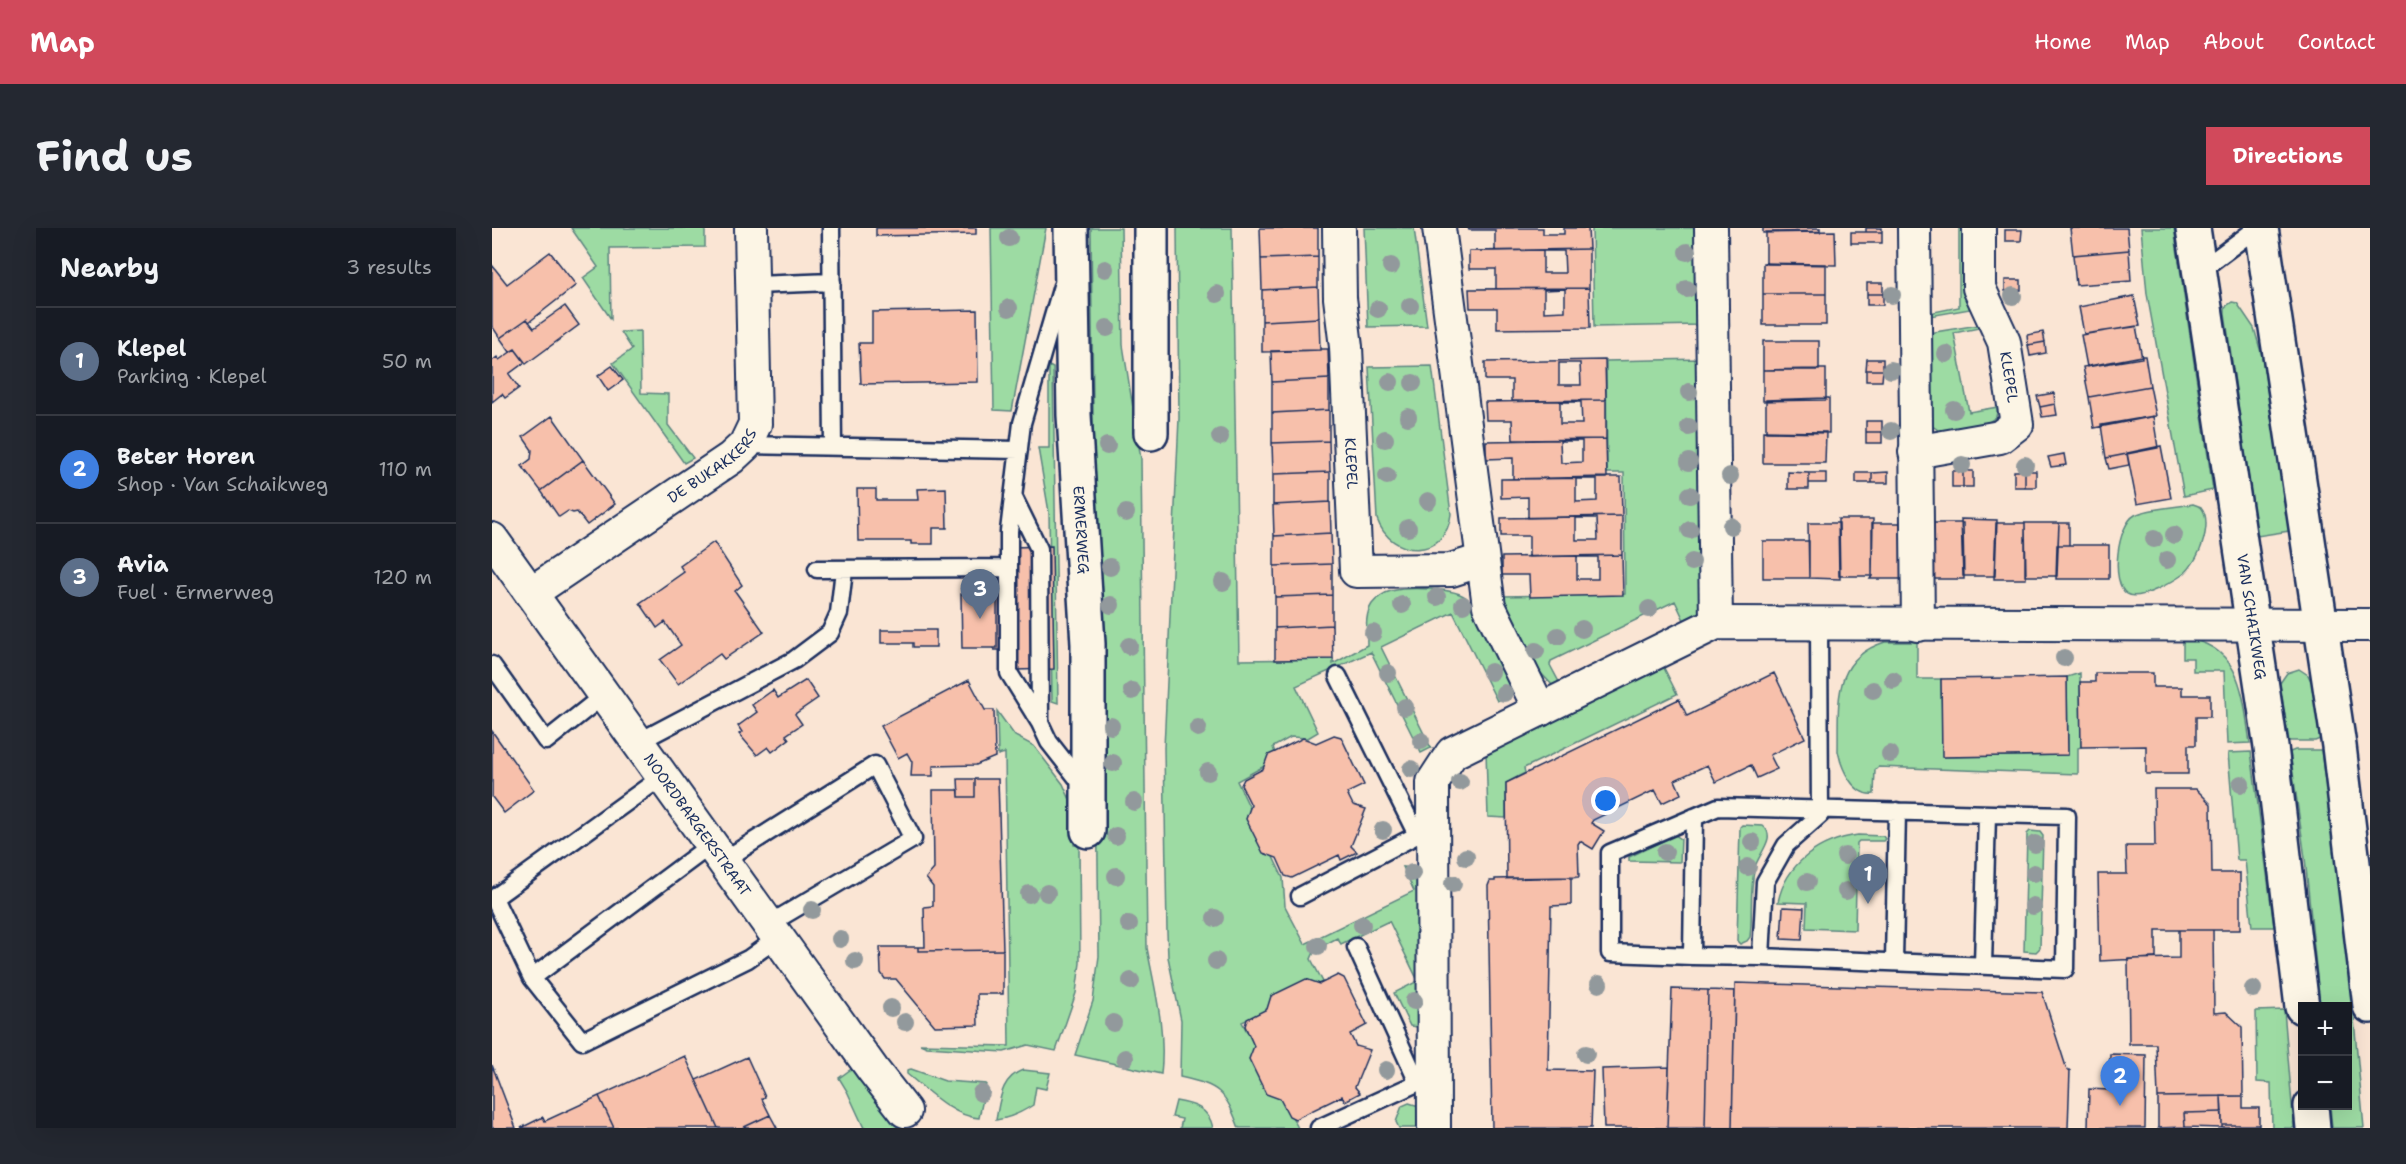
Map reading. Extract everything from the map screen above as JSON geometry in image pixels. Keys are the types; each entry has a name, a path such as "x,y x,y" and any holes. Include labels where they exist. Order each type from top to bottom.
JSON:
{"street":[{"name":"DE BUKAKKERS","path":"531,593 715,470 745,445 755,424 751,228"},
{"path":"1151,228 1151,433"},
{"name":"KLEPEL","path":"1339,228 1340,298 1346,347 1356,571 1451,570 1482,560"},
{"path":"1439,228 1490,606 1540,710"},
{"path":"1711,228 1716,623"},
{"path":"1914,228 1918,625"},
{"name":"KLEPEL","path":"1915,452 2000,437 2017,424 2004,342 1979,288 1979,228"},
{"name":"VAN SCHAIKWEG","path":"2193,228 2253,626 2290,895 2301,1002"},
{"path":"2259,228 2322,626 2339,746 2370,1006"},
{"name":"ERMERWEG","path":"1071,241 1074,415 1088,644 1088,831"},
{"name":"NOORDBARGERSTRAAT","path":"492,539 873,1070 905,1111"},
{"path":"1434,1128 1426,1079 1424,836 1433,782 1452,753 1716,623 2370,625"},
{"path":"2311,1110 2313,1128"}],"lane":[{"path":"831,228 833,446"},
{"path":"2198,272 2259,228"},
{"path":"1071,241 1022,423 1009,531 1009,673 1049,742 1088,792"},
{"path":"752,285 832,282"},
{"path":"745,445 1019,450"},
{"path":"1013,495 1039,549 1040,723"},
{"path":"817,569 1009,568"},
{"path":"638,742 794,660 830,633 839,613 844,570"},
{"path":"1761,957 1765,882 1786,845 1820,815 1819,624"},
{"path":"492,665 546,741 604,694"},
{"path":"1300,896 1424,836 1338,676"},
{"path":"532,978 718,852 875,765 913,839 774,931 748,959 582,1041 532,978 494,898 663,777"},
{"path":"1718,807 1820,809 2067,816 2065,969 1761,957 1610,954 1610,853 1718,807"},
{"path":"1894,962 1897,811"},
{"path":"1983,965 1987,814"},
{"path":"1692,956 1694,817"},
{"path":"1319,1128 1426,1079 1356,947"}],"green space":[{"path":"571,228 705,228 705,247 610,248 611,319 583,278 598,267"},
{"path":"991,228 1046,228 1012,411 994,410"},
{"path":"1091,228 1121,228 1123,345 1141,459 1147,948 1161,1026 1161,1074 1075,1055 1093,1001 1099,956"},
{"path":"1177,228 1232,228 1239,660 1333,659 1333,664 1367,645 1366,624 1369,609 1380,596 1398,590 1443,590 1462,595 1474,606 1513,681 1516,692 1497,701 1453,612 1381,647 1431,748 1421,753 1371,652 1296,686 1318,732 1308,738 1291,737 1273,747 1277,759 1237,781 1283,878 1285,906 1305,944 1414,891 1403,867 1413,868 1418,874 1420,1025 1418,1027 1410,1026 1394,993 1418,981 1389,921 1341,944 1337,938 1315,950 1311,959 1323,982 1242,1022 1298,1128 1239,1128 1230,1106 1219,1092 1213,1087 1180,1077 1181,1020 1168,957 1164,748 1179,418"},
{"path":"1364,228 1414,228 1427,326 1368,327"},
{"path":"1592,228 1700,228 1701,325 1594,327"},
{"path":"1959,228 1964,228 1964,295 1970,309 1930,316 1929,313 1959,307"},
{"path":"2141,228 2174,228 2213,490 2184,496 2147,294"},
{"path":"2232,302 2237,303 2254,328 2262,356 2289,531 2257,536 2225,313 2225,307"},
{"path":"1978,325 1979,328 1954,333 1969,412 1998,407 1996,417 1984,425 1941,432 1931,425 1929,333"},
{"path":"640,331 641,393 668,394 668,425 693,458 684,463 613,363 632,349 621,332"},
{"path":"1702,359 1701,612 1698,617 1685,622 1675,601 1551,661 1550,665 1559,682 1555,688 1538,670 1504,606 1503,596 1625,594 1624,473 1607,473 1606,361"},
{"path":"1049,366 1053,368 1058,703 1052,701 1049,512 1038,448 1049,448"},
{"path":"1432,366 1451,514 1447,529 1439,540 1417,549 1394,542 1384,532 1377,519 1369,367"},
{"path":"2193,504 2201,507 2206,522 2202,545 2192,565 2185,573 2156,590 2140,595 2127,594 2122,588 2117,567 2120,541 2129,521 2135,515 2147,511"},
{"path":"2183,638 2203,643 2217,651 2228,662 2241,691 2250,743 2227,744 2224,671 2193,671 2193,658 2183,658"},
{"path":"1885,642 1917,642 1917,679 1941,679 1943,757 2068,755 2067,677 2080,673 2081,747 2078,748 2078,774 1878,767 1875,770 1874,794 1860,791 1849,780 1838,751 1839,700 1847,672 1855,660 1868,650"},
{"path":"1663,666 1677,694 1524,768 1525,773 1506,783 1506,818 1488,817 1486,751"},
{"path":"2299,669 2308,675 2312,683 2320,739 2315,741 2289,741 2280,683 2287,673"},
{"path":"997,711 1015,736 1034,746 1063,784 1071,802 1074,845 1079,846 1080,963 1076,993 1056,1051 1028,1045 1004,1052 927,1047 920,1044 1009,1046 1005,753 998,755"},
{"path":"2321,750 2347,944 2364,1128 2332,1128 2330,1110 2352,1110 2352,1002 2320,1002 2305,858 2290,752"},
{"path":"2251,752 2274,927 2252,927 2245,860 2237,860 2228,753"},
{"path":"1742,825 1763,826 1767,830 1768,840 1753,876 1750,937 1740,944 1737,941 1740,827"},
{"path":"2030,831 2040,832 2043,836 2040,948 2036,952 2024,951 2027,834"},
{"path":"1675,835 1681,839 1680,862 1629,861 1629,857"},
{"path":"1858,835 1883,836 1885,839 1857,843 1855,930 1806,928 1807,903 1778,902 1782,888 1797,865 1818,848"},
{"path":"2284,1010 2294,1128 2272,1128 2271,1083 2257,1082 2256,1011"},
{"path":"854,1067 901,1128 864,1128 839,1078"},
{"path":"911,1069 945,1081 986,1084 979,1118 959,1113 940,1101 907,1074 907,1070"},
{"path":"1023,1070 1050,1073 1046,1089 1036,1087 1033,1105 1015,1115 996,1120 1000,1097 1006,1084 1010,1078"},
{"path":"1176,1101 1200,1108 1208,1116 1213,1128 1180,1128 1182,1119 1172,1117"},
{"path":"1409,1103 1419,1106 1422,1128 1399,1128 1396,1122 1402,1106"}],"building":[{"path":"876,228 976,228 976,234 876,236"},
{"path":"1260,228 1318,228 1318,257 1261,259"},
{"path":"1468,228 1543,228 1543,234 1564,234 1564,228 1588,228 1589,249 1495,251 1495,230 1469,230"},
{"path":"1763,228 1820,228 1820,232 1763,233"},
{"path":"1866,228 1882,228 1882,232 1866,232"},
{"path":"2070,228 2127,228 2129,250 2073,255"},
{"path":"2005,230 2022,230 2021,241 2005,241"},
{"path":"1835,231 1836,265 1766,264 1766,232"},
{"path":"1851,232 1882,232 1882,243 1851,243"},
{"path":"1589,249 1589,288 1496,289 1496,269 1469,269 1469,251","holes":["1543,251 1564,251 1565,273 1543,273"]},
{"path":"2129,250 2131,281 2076,285 2073,255"},
{"path":"550,252 576,285 529,322 527,319 500,338 492,326 492,265 507,284"},
{"path":"1318,257 1318,287 1262,290 1261,259"},
{"path":"1763,263 1826,264 1826,294 1763,294"},
{"path":"2005,280 2021,280 2021,290 2005,291"},
{"path":"1867,283 1883,283 1883,294 1867,294"},
{"path":"1318,287 1319,318 1262,321 1262,290"},
{"path":"1589,288 1590,328 1497,329 1497,308 1470,308 1469,289","holes":["1565,289 1565,311 1544,312 1544,290"]},
{"path":"1763,294 1826,294 1826,325 1763,325"},
{"path":"1867,294 1883,294 1883,305 1867,305"},
{"path":"2134,296 2140,326 2084,334 2079,307"},
{"path":"565,306 579,325 526,364 515,349 510,352 500,338 527,319 534,328"},
{"path":"977,310 978,382 861,384 859,343 872,343 872,312"},
{"path":"1319,318 1320,350 1262,352 1262,321"},
{"path":"2136,326 2142,358 2087,367 2081,335"},
{"path":"2043,332 2045,342 2028,345 2027,335"},
{"path":"1763,341 1819,341 1819,370 1763,370"},
{"path":"2045,342 2046,353 2030,356 2028,345"},
{"path":"515,349 525,362 509,374 519,388 505,398 502,394 492,402 492,361 497,357 499,360"},
{"path":"1328,349 1329,379 1272,382 1271,351"},
{"path":"2145,356 2150,386 2089,397 2083,367"},
{"path":"1867,359 1883,359 1883,370 1866,370"},
{"path":"1605,360 1606,400 1512,401 1512,380 1485,380 1485,362","holes":["1559,363 1580,363 1581,385 1559,385"]},
{"path":"612,366 623,380 608,391 598,376"},
{"path":"1826,369 1826,400 1763,401 1763,370"},
{"path":"1866,370 1883,370 1882,381 1866,381"},
{"path":"1329,379 1329,410 1272,413 1272,382"},
{"path":"2150,386 2156,416 2094,428 2089,397"},
{"path":"2054,393 2055,404 2040,407 2037,396"},
{"path":"1829,398 1829,433 1766,432 1766,400"},
{"path":"1606,400 1606,439 1513,440 1512,420 1486,420 1485,402","holes":["1560,402 1581,402 1582,424 1560,424"]},
{"path":"2055,404 2057,415 2042,417 2040,407"},
{"path":"1329,410 1329,441 1272,443 1272,413"},
{"path":"552,416 583,460 541,491 522,466 531,459 532,450 523,437"},
{"path":"2153,416 2158,448 2106,458 2101,425"},
{"path":"1866,421 1882,421 1882,432 1866,432"},
{"path":"1763,431 1826,432 1825,463 1763,463"},
{"path":"1866,432 1882,432 1882,443 1866,443"},
{"path":"1606,439 1607,478 1513,479 1513,458 1486,459 1486,441","holes":["1560,441 1582,441 1582,462 1561,463"]},
{"path":"1329,441 1330,472 1273,474 1272,443"},
{"path":"2161,446 2171,498 2137,504 2127,453"},
{"path":"2064,454 2066,465 2051,467 2048,457"},
{"path":"2127,454 2129,465 2109,469 2106,458"},
{"path":"583,460 615,504 587,525 577,512 568,511 559,517 541,491"},
{"path":"1952,471 1963,471 1963,487 1952,487"},
{"path":"1963,471 1973,471 1973,487 1963,487"},
{"path":"2014,471 2025,471 2025,487 2014,487"},
{"path":"2025,471 2036,471 2036,487 2025,487"},
{"path":"1330,472 1330,502 1273,505 1273,474"},
{"path":"1788,472 1809,473 1809,489 1788,489"},
{"path":"1888,472 1888,483 1872,483 1872,473"},
{"path":"1809,473 1826,473 1826,483 1809,483"},
{"path":"1856,473 1872,473 1872,483 1856,483"},
{"path":"1621,477 1622,516 1528,518 1528,497 1501,498 1501,479","holes":["1576,479 1597,479 1597,501 1576,502"]},
{"path":"946,488 947,528 933,528 933,544 911,544 911,541 858,541 857,489 876,489 876,500 918,500 917,489"},
{"path":"1330,502 1331,533 1274,536 1273,505"},
{"path":"1622,516 1622,555 1529,557 1529,536 1501,536 1501,518","holes":["1576,518 1597,518 1598,540 1576,540"]},
{"path":"1838,519 1873,519 1872,576 1839,576"},
{"path":"1961,519 1997,520 1995,576 1963,576"},
{"path":"1808,523 1839,523 1840,579 1809,578"},
{"path":"1872,523 1902,523 1902,579 1870,579 1872,576"},
{"path":"1934,523 1963,523 1964,579 1933,579"},
{"path":"1996,523 2025,523 2026,579 1994,579"},
{"path":"2025,523 2059,523 2057,576 2025,576"},
{"path":"2059,523 2069,523 2069,545 2058,545"},
{"path":"1331,533 1332,564 1274,566 1274,536"},
{"path":"1763,541 1809,541 1809,578 1763,578"},
{"path":"714,542 742,585 735,591 764,632 724,659 720,654 678,684 660,660 681,645 665,622 657,628 640,603 684,572 680,566"},
{"path":"2057,545 2109,545 2109,579 2056,579"},
{"path":"1052,546 1054,669 1015,670 1015,650 994,650 997,648 997,594 992,594 992,591 1012,590 1012,547"},
{"path":"1622,555 1623,595 1530,597 1529,575 1502,575 1502,557","holes":["1577,557 1598,557 1598,579 1577,579"]},
{"path":"1332,564 1332,595 1275,597 1274,566"},
{"path":"961,594 997,594 997,648 962,648"},
{"path":"1332,595 1332,625 1275,628 1275,597"},
{"path":"1332,625 1333,659 1275,660 1275,628"},
{"path":"881,630 936,630 936,647 913,647 913,643 881,643"},
{"path":"1774,673 1805,738 1770,755 1777,769 1757,778 1751,765 1716,782 1707,765 1675,780 1681,794 1662,803 1655,790 1593,820 1591,823 1604,831 1593,849 1580,841 1578,844 1579,877 1507,878 1506,783 1679,699 1687,716"},
{"path":"2095,673 2153,673 2153,687 2182,687 2182,695 2210,695 2210,717 2196,717 2196,745 2188,745 2188,774 2146,774 2146,746 2081,747 2080,682 2095,682"},
{"path":"2067,677 2068,755 1942,757 1941,679"},
{"path":"806,680 818,698 795,714 802,724 786,735 789,739 772,752 768,747 757,755 739,734 742,732 738,726 757,712 752,705 773,690 778,698"},
{"path":"969,680 985,710 994,710 995,757 976,765 933,766 933,776 911,776 912,762 907,753 898,758 881,726"},
{"path":"492,731 534,790 504,813 492,797"},
{"path":"1334,735 1341,737 1364,785 1347,793 1353,805 1366,809 1351,846 1357,852 1341,860 1339,855 1292,878 1285,876 1277,858 1263,853 1246,819 1251,805 1241,785 1244,779 1263,769 1268,755 1303,738 1316,743"},
{"path":"958,779 975,779 975,797 959,797"},
{"path":"975,779 998,779 1003,950 918,951 918,947 925,947 924,907 933,906 933,887 926,878 934,869 933,790 959,790 959,797 975,797"},
{"path":"2154,789 2196,789 2211,804 2212,873 2240,873 2240,930 2156,930 2156,958 2100,961 2098,874 2127,874 2126,846 2155,846"},
{"path":"1579,877 1571,878 1571,905 1551,906 1548,1070 1593,1071 1591,1128 1492,1128 1488,886 1490,881 1495,881 1495,879"},
{"path":"1783,907 1804,908 1802,940 1781,939"},
{"path":"2179,930 2213,930 2214,1013 2226,1012 2242,1027 2243,1096 2158,1097 2156,1044 2129,1044 2128,959 2179,958"},
{"path":"880,947 918,947 918,951 1003,950 1003,994 977,994 978,1025 935,1026 896,979 885,979 881,973"},
{"path":"1338,975 1344,978 1367,1025 1350,1034 1356,1046 1370,1050 1355,1087 1360,1093 1345,1101 1342,1096 1295,1119 1289,1116 1280,1099 1266,1094 1249,1059 1254,1046 1245,1026 1247,1019 1267,1009 1271,996 1306,979 1320,984"},
{"path":"1735,983 2042,992 2067,1070 2070,1070 2068,1128 1732,1128"},
{"path":"1672,989 1708,990 1705,1128 1667,1128"},
{"path":"1708,990 1735,991 1732,1128 1705,1128"},
{"path":"2110,1054 2146,1055 2145,1128 2088,1128 2089,1089 2109,1090"},
{"path":"685,1056 718,1128 614,1128 599,1096"},
{"path":"747,1057 765,1097 762,1099 770,1115 742,1128 718,1128 696,1080"},
{"path":"492,1065 516,1128 492,1128"},
{"path":"1669,1067 1667,1128 1604,1128 1602,1069"},
{"path":"599,1096 614,1128 521,1128 543,1117 545,1121"},
{"path":"2221,1096 2243,1096 2243,1108 2259,1108 2259,1125 2222,1125"},
{"path":"2221,1096 2222,1112 2184,1113 2185,1127 2158,1128 2158,1097"},
{"path":"2222,1112 2222,1128 2185,1127 2184,1113"},
{"path":"770,1115 777,1128 742,1128"},
{"path":"2222,1125 2259,1125 2259,1128 2222,1128"}],"place":[{"name":"Avia","path":"980,619"},
{"name":"Klepel","path":"1868,904"},
{"name":"Beter Horen","path":"2120,1106"}]}
